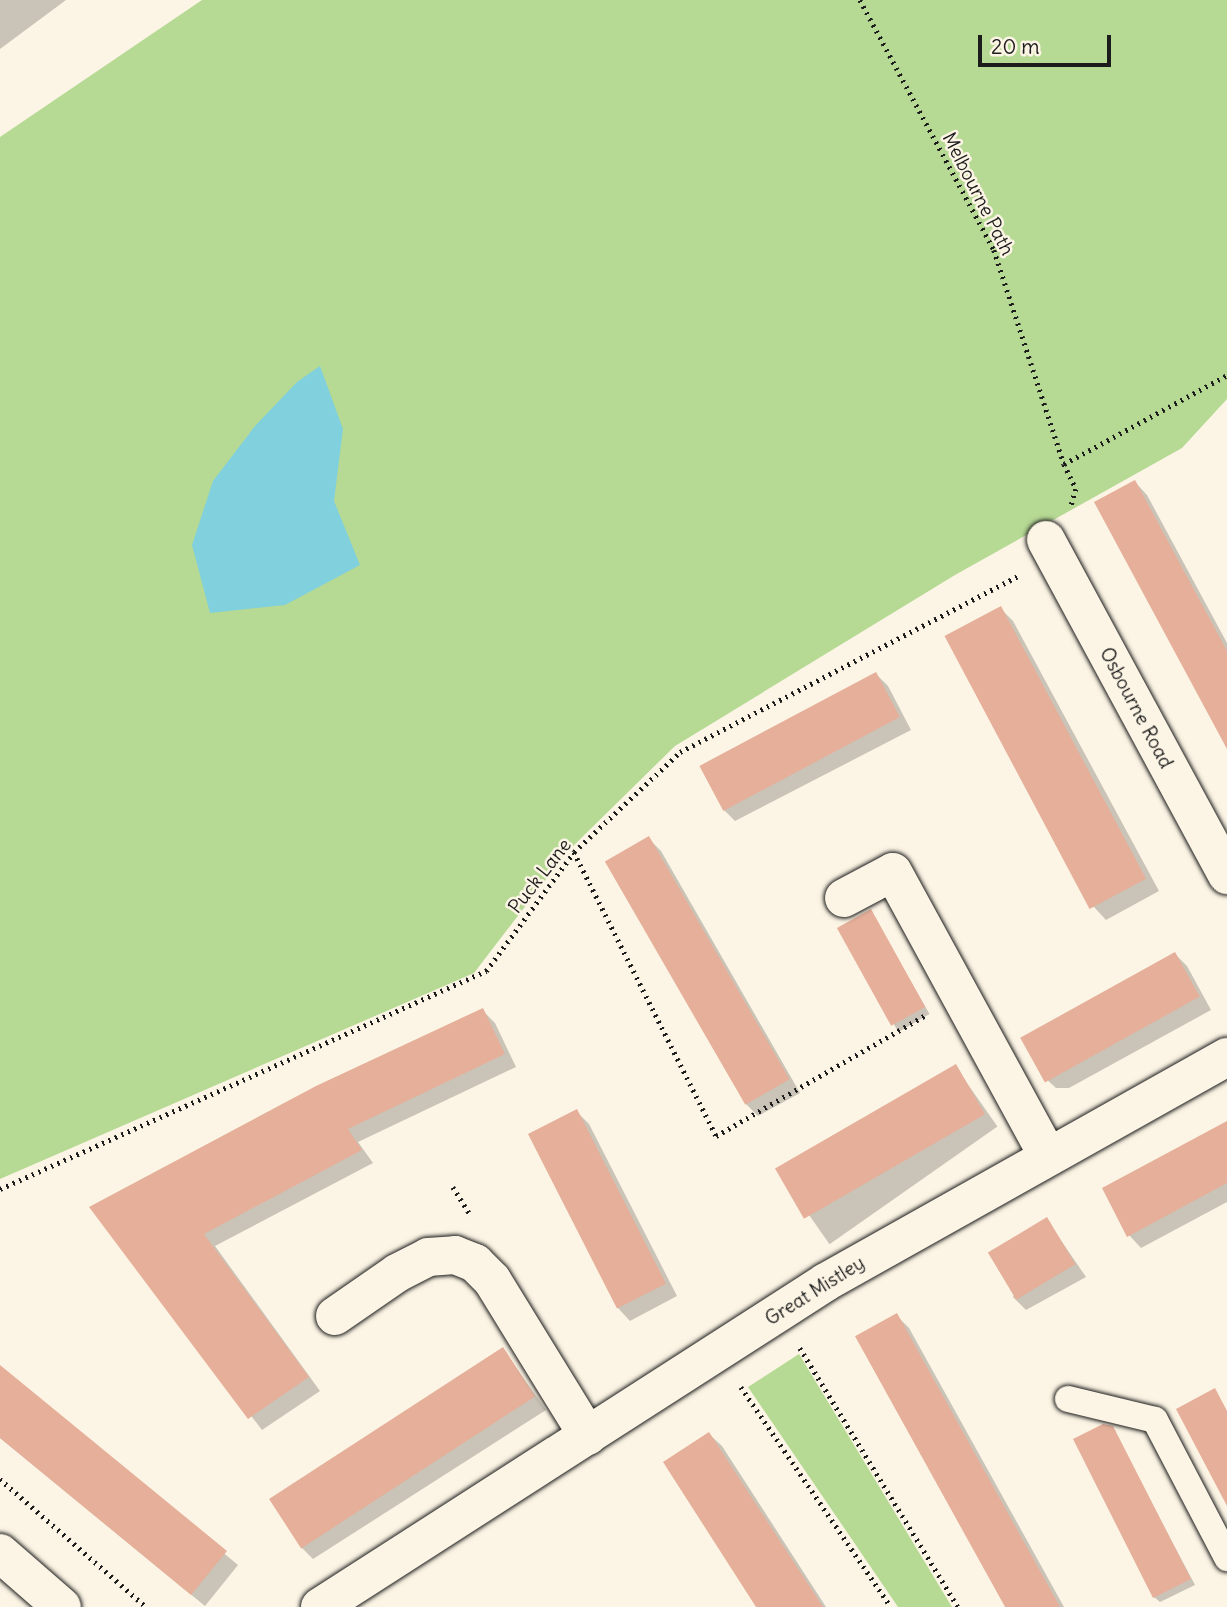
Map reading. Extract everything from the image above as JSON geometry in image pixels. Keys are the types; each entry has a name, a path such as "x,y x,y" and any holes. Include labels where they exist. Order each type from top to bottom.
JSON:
{"street":[{"name":"Osbourne Road","path":"1046,540 1224,864"},
{"path":"844,898 893,872 1048,1156"},
{"name":"Great Mistley","path":"320,1607 826,1282 1227,1057"},
{"path":"335,1316 397,1273 428,1257 456,1255 475,1263 492,1280 588,1436"},
{"path":"0,1553 62,1607"}],"lane":[{"path":"1068,1399 1155,1420 1227,1558"}],"path":[{"name":"Melbourne Path","path":"860,0 994,250 1064,464 1076,489"},
{"path":"1064,464 1227,375"},
{"name":"Puck Lane","path":"0,1189 486,971 574,852 680,752 1025,572 1046,540"},
{"path":"574,852 716,1136 936,1011"},
{"path":"453,1187 475,1222"},
{"path":"790,1354 800,1348 958,1607"},
{"path":"750,1380 740,1386 891,1607"},
{"path":"0,1479 146,1607"}],"green space":[{"path":"202,0 1227,0 1227,399 1182,448 955,575 675,746 566,853 474,973 0,1179 0,137"},
{"path":"799,1354 952,1607 898,1607 748,1387"}],"water":[{"path":"320,366 343,429 334,501 360,565 285,605 210,613 192,545 213,481 255,426 297,382"}],"building":[{"path":"1135,480 1227,651 1227,749 1094,502"},
{"path":"1001,606 1146,879 1090,909 944,636"},
{"path":"876,672 900,717 723,811 699,766"},
{"path":"649,836 790,1079 745,1105 605,862"},
{"path":"871,909 925,1007 891,1026 837,928"},
{"path":"1175,952 1200,997 1045,1082 1020,1038"},
{"path":"483,1008 505,1054 348,1129 362,1150 204,1234 309,1377 248,1419 89,1207 316,1086"},
{"path":"956,1064 985,1114 804,1219 775,1168"},
{"path":"577,1109 666,1284 617,1309 528,1134"},
{"path":"1227,1121 1227,1183 1127,1237 1102,1188"},
{"path":"1047,1217 1075,1264 1016,1300 988,1253"},
{"path":"897,1313 1060,1607 1005,1607 855,1336"},
{"path":"503,1347 535,1396 301,1548 269,1499"},
{"path":"0,1365 227,1551 191,1595 0,1438"},
{"path":"1215,1388 1227,1411 1227,1506 1176,1409"},
{"path":"1103,1424 1113,1426 1191,1579 1153,1598 1073,1439"},
{"path":"709,1432 823,1607 756,1607 663,1462"}]}
